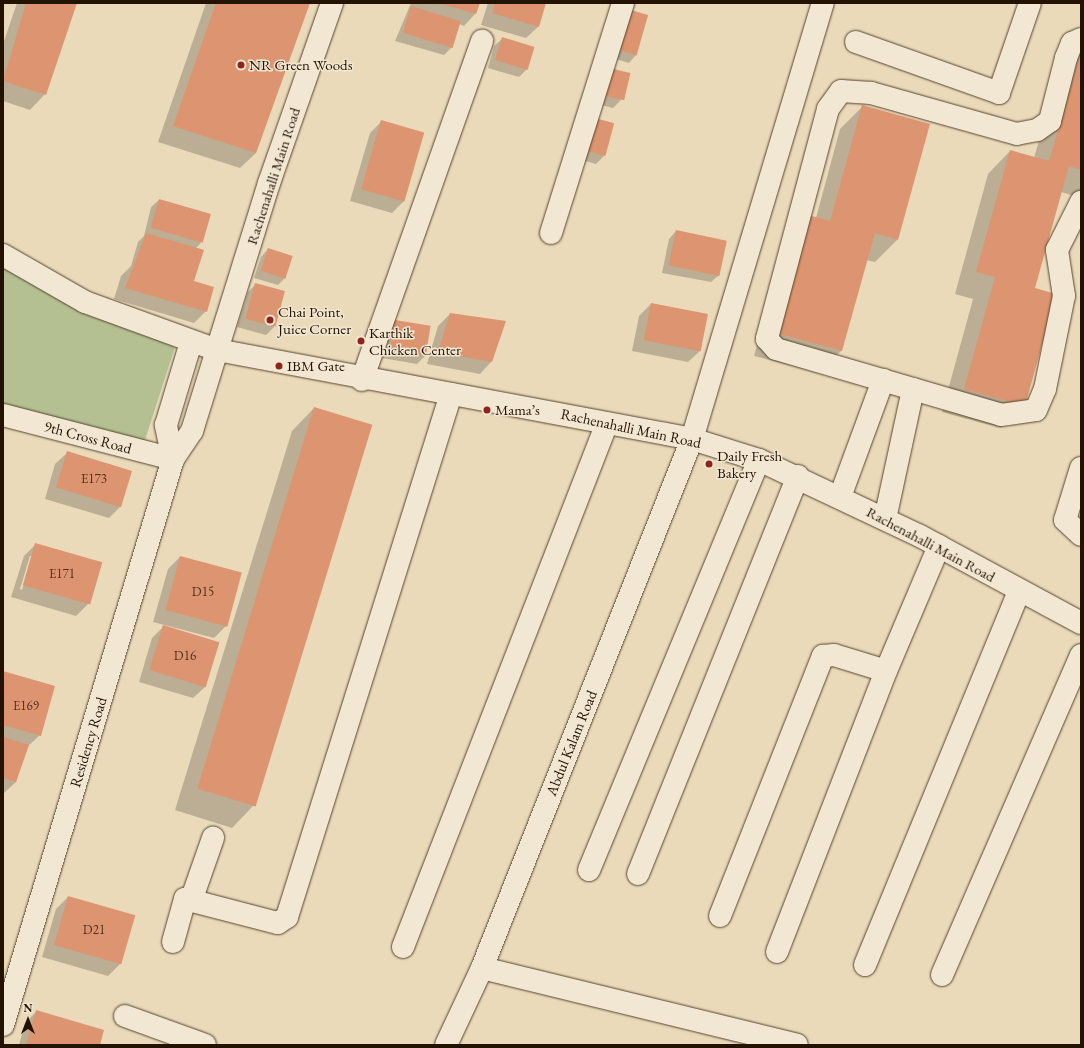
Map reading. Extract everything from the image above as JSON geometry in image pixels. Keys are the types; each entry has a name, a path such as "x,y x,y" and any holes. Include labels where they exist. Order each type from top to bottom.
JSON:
{"street":[{"name":"Rachenahalli Main Road","path":"217,350 269,183 332,3"},
{"path":"552,233 623,3"},
{"name":"Abdul Kalam Road","path":"446,1045 482,968 692,439 823,3"},
{"path":"856,42 999,92 1030,3"},
{"path":"1081,39 1072,43 1066,58 1050,121 1037,130 1017,134 851,89 834,98 828,109 767,340 776,349 1001,415 1036,410 1045,389 1064,296 1057,250 1081,202"},
{"path":"362,380 482,41"},
{"name":"Rachenahalli Main Road","path":"3,255 85,302 191,342 217,350 362,380 451,394 692,439 759,460 798,476 939,546 1019,592 1081,623"},
{"name":"Residency Road","path":"173,459 166,425 191,342"},
{"name":"Residency Road","path":"3,1025 173,459 192,431 217,350"},
{"path":"840,497 883,380"},
{"path":"885,519 913,389"},
{"path":"173,942 185,899 192,898 278,923 287,917 451,394"},
{"name":"9th Cross Road","path":"3,415 173,459"},
{"path":"403,947 607,423"},
{"path":"589,870 759,460"},
{"path":"1081,468 1066,520 1081,535"},
{"path":"638,874 798,476"},
{"path":"777,952 886,671 939,546"},
{"path":"865,965 1019,592"},
{"path":"720,916 823,656 834,655 886,671"},
{"path":"942,975 1081,655"},
{"path":"192,898 213,838"},
{"path":"482,968 796,1045"},
{"path":"125,1016 205,1045"}],"green space":[{"path":"3,266 175,347 144,443 3,405"}],"building":[{"path":"26,3 77,3 46,95 3,81"},
{"name":"NR Green Woods","path":"216,3 310,3 256,153 173,126"},
{"path":"439,3 480,3 476,14"},
{"path":"495,3 546,3 539,27 492,13"},
{"path":"411,6 461,21 453,48 403,33"},
{"path":"627,9 648,15 637,55 615,49"},
{"path":"502,37 535,47 527,70 495,60"},
{"path":"1081,52 1081,170 1069,166 1035,288 1056,294 1025,406 964,389 995,277 976,272 1010,150 1049,161"},
{"path":"609,68 630,73 624,100 603,95"},
{"path":"862,105 930,124 898,240 875,233 842,351 776,333 808,215 830,221"},
{"path":"591,117 614,123 605,156 582,150"},
{"path":"381,120 424,132 404,202 361,189"},
{"path":"159,199 211,214 203,243 151,228"},
{"path":"676,230 727,241 719,276 669,265"},
{"path":"146,233 204,250 194,281 214,287 207,312 125,288"},
{"path":"268,248 293,256 285,279 261,271"},
{"path":"255,283 285,291 275,327 245,319"},
{"path":"651,303 708,314 701,351 644,340"},
{"path":"450,313 506,321 492,362 438,352"},
{"path":"395,320 431,326 426,356 390,351"},
{"path":"314,407 372,425 256,806 197,789"},
{"path":"67,451 132,471 121,507 56,487"},
{"path":"35,543 102,562 90,605 23,585"},
{"path":"180,556 242,573 227,627 166,610"},
{"path":"163,625 219,642 206,687 149,670"},
{"path":"3,671 55,686 41,736 3,725"},
{"path":"3,737 29,745 16,782 3,778"},
{"path":"68,896 135,915 121,964 54,945"},
{"path":"36,1010 104,1030 100,1045 26,1045"}],"place":[{"name":"NR Green Woods","path":"241,65"},
{"name":"Chai Point, Juice Corner","path":"270,320"},
{"name":"Karthik Chicken Center","path":"361,341"},
{"name":"IBM Gate","path":"279,366"},
{"name":"Mama’s","path":"487,410"},
{"name":"Daily Fresh Bakery","path":"709,464"}]}
